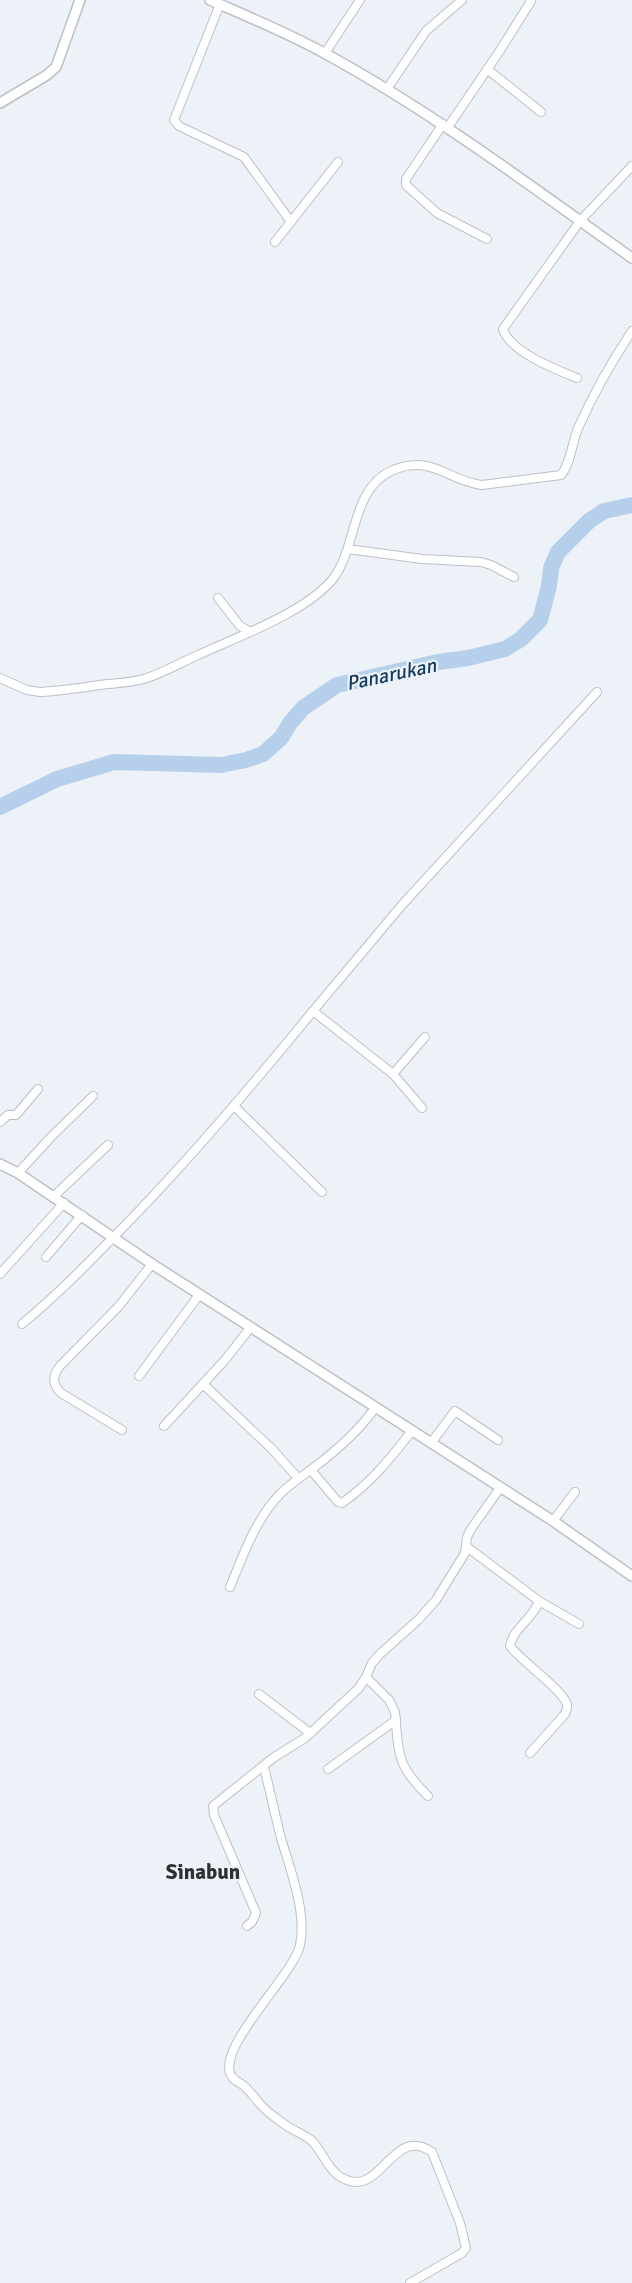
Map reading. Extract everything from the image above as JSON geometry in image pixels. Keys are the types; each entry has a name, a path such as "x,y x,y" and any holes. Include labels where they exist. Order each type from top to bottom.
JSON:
{"street":[{"path":"0,103 47,75 56,67 81,0"},
{"path":"210,0 325,53 387,89 445,126 632,258"},
{"path":"325,53 360,0"},
{"path":"387,89 426,31 462,0"},
{"path":"487,239 437,213 406,185 406,180 487,69 531,1"},
{"path":"220,4 174,120 179,126 244,157 291,222"},
{"path":"487,69 541,112"},
{"path":"275,242 338,162"},
{"path":"578,378 531,356 519,348 503,331 580,221 632,166"},
{"path":"0,678 27,690 40,692 136,681 157,674 250,632 317,594 336,574 348,549 361,507 371,488 380,477 406,466 425,465 482,485 561,475 566,468 579,427 632,330"},
{"path":"348,549 422,559 481,562 514,577"},
{"path":"218,598 240,626 250,632"},
{"path":"22,1324 78,1274 234,1107 402,905 597,692"},
{"path":"313,1011 393,1074 422,1108"},
{"path":"393,1074 425,1037"},
{"path":"0,1122 8,1115 16,1115 38,1089"},
{"path":"18,1173 93,1096"},
{"path":"234,1107 322,1192"},
{"path":"54,1197 108,1145"},
{"path":"0,1164 18,1173 152,1264 411,1432 553,1521 632,1576"},
{"path":"0,1274 64,1203"},
{"path":"46,1257 82,1215"},
{"path":"122,1430 61,1393 54,1385 54,1378 64,1362 119,1306 152,1264"},
{"path":"139,1376 200,1295"},
{"path":"164,1426 250,1328"},
{"path":"203,1384 271,1448 298,1478"},
{"path":"230,1587 263,1517 281,1493 359,1430 375,1408"},
{"path":"431,1443 455,1411 498,1440"},
{"path":"310,1470 338,1502 342,1503 382,1470 411,1432"},
{"path":"247,1926 252,1922 256,1913 213,1806 273,1758 289,1750 359,1688 372,1663 380,1654 429,1610 459,1565 467,1547 467,1537 471,1529 500,1488"},
{"path":"553,1521 575,1492"},
{"path":"467,1547 539,1601 579,1624"},
{"path":"531,1753 566,1714 567,1708 566,1702 554,1688 510,1646 512,1638 537,1608 539,1601"},
{"path":"366,1677 392,1704 401,1761 411,1779 428,1796"},
{"path":"259,1694 310,1733"},
{"path":"328,1769 396,1720"},
{"path":"264,1767 282,1840 293,1872 298,1900 301,1944 296,1959 286,1975 265,2000 234,2047 229,2070 234,2080 244,2086 263,2107 311,2141 330,2168 340,2177 365,2181 372,2178 386,2161 412,2145 423,2145 432,2152 457,2215 466,2248 462,2253 410,2283"}],"waterway":[{"name":"Panarukan","path":"0,807 57,779 114,762 221,765 246,760 263,754 281,738 303,708 337,685 505,649 521,639 540,620 551,568 558,552 589,521 604,511 632,505"}],"district":[{"name":"Sinabun","path":"203,1872"}]}
